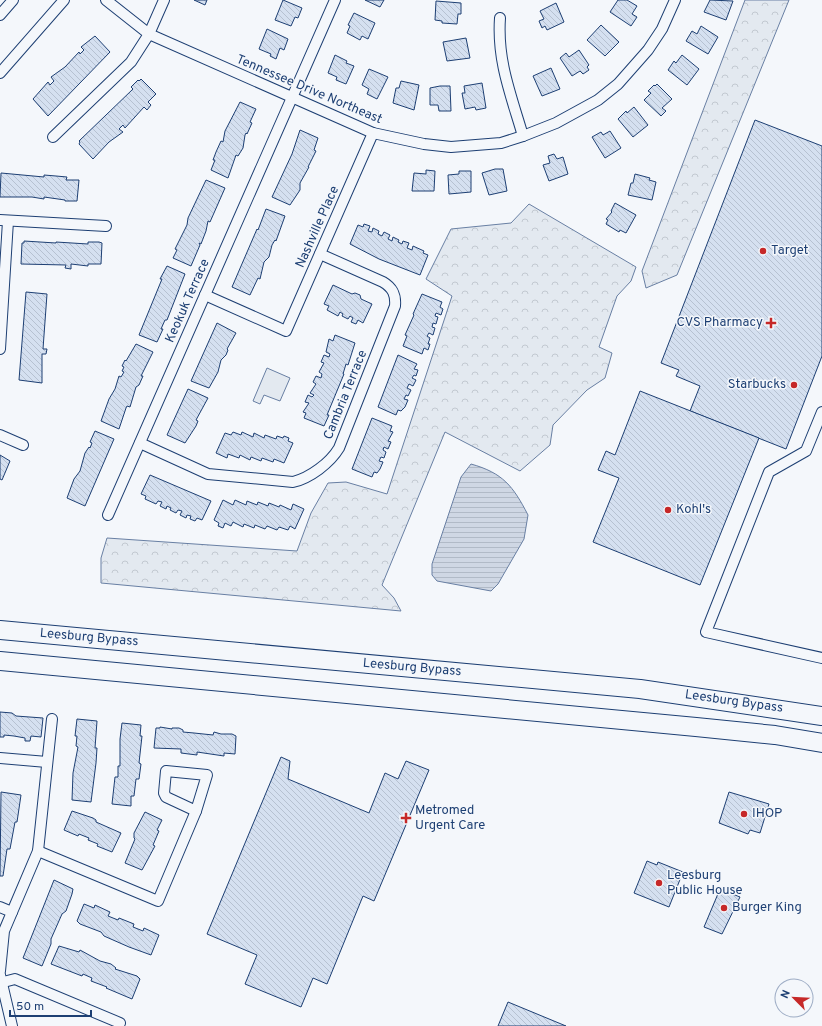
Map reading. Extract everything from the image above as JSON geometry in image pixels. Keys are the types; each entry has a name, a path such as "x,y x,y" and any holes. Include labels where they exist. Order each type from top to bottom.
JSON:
{"highway":[{"name":"Leesburg Bypass","path":"0,630 640,689 822,716"},
{"name":"Leesburg Bypass","path":"0,661 696,727 775,735 822,743"}],"street":[{"path":"0,15 13,0"},
{"path":"0,73 64,0"},
{"name":"Tennessee Drive Northeast","path":"106,0 149,34 373,133 424,144 450,147 501,143 523,136 577,113 618,84 648,50 662,29 675,0"},
{"path":"53,137 131,62 149,34 164,0"},
{"name":"Keokuk Terrace","path":"108,515 335,0"},
{"path":"500,18 498,40 501,59 523,136"},
{"name":"Nashville Place","path":"205,295 286,331 373,133"},
{"path":"0,349 4,220 106,226"},
{"name":"Cambria Terrace","path":"140,444 208,474 293,482 306,478 335,456 340,448 395,306 396,299 389,286 383,282 320,254"},
{"path":"822,412 806,451 770,472 706,632 822,658"},
{"path":"0,435 23,445"},
{"path":"12,1026 1,977 4,931 38,851 52,719"},
{"path":"0,758 47,762"},
{"path":"38,851 158,901 196,811 207,775 166,771 164,792 166,797 196,811"},
{"path":"0,907 12,912"},
{"path":"1,977 16,979 120,1023"}],"green space":[{"path":"745,0 789,0 677,275 646,288 642,271"},
{"path":"529,204 636,267 631,281 617,296 599,347 612,353 605,378 587,390 553,425 550,445 520,471 445,432 382,585 394,598 401,611 101,583 101,558 107,538 297,551 311,513 328,483 346,482 387,494 452,296 426,279 451,229 511,223"},
{"path":"267,368 290,378 280,401 264,395 260,404 253,401"}],"shaded area":[{"path":"471,464 499,476 506,482 512,488 528,515 524,539 498,584 491,591 437,581 432,575 432,564 461,477"}],"building":[{"path":"194,0 207,0 205,5"},
{"path":"283,0 302,8 298,18 295,17 291,26 275,20"},
{"path":"365,0 384,0 380,7"},
{"path":"618,0 627,0 637,6 632,14 637,17 631,26 610,12"},
{"path":"710,0 733,1 726,20 704,12"},
{"path":"436,1 461,3 461,14 458,14 457,24 442,23 442,21 435,20"},
{"path":"556,3 564,22 547,30 545,26 542,28 539,21 544,19 540,11"},
{"path":"354,13 375,23 368,39 362,36 360,40 347,33 350,26 348,25"},
{"path":"601,25 619,42 605,56 587,40"},
{"path":"701,26 718,37 708,54 686,41 692,31 697,34"},
{"path":"267,29 288,39 284,50 280,48 276,59 270,56 271,54 259,49"},
{"path":"95,36 110,52 48,116 33,99 48,82 50,85 54,81 51,77 65,67 79,52 80,54 84,50 81,47"},
{"path":"466,38 470,58 447,61 443,42"},
{"path":"579,50 589,65 587,67 589,70 583,74 580,71 572,76 560,58 566,53 569,57"},
{"path":"335,55 347,61 346,63 354,66 346,84 336,80 337,77 328,73"},
{"path":"682,55 699,69 687,85 668,70 674,61 676,63"},
{"path":"551,68 560,89 542,96 533,76"},
{"path":"369,69 388,77 377,99 367,94 369,89 362,85"},
{"path":"141,79 156,94 148,102 151,105 147,110 144,107 125,128 123,125 119,129 123,132 109,142 93,159 79,144 79,141 133,89 131,87 138,80 139,81"},
{"path":"401,81 419,85 414,110 393,103 396,88 399,88"},
{"path":"482,83 486,108 476,110 475,107 465,109 462,93 465,93 464,86"},
{"path":"657,84 672,99 662,108 666,111 661,116 644,100 651,93 648,91"},
{"path":"450,86 451,111 439,111 438,105 430,105 430,88"},
{"path":"240,102 256,109 250,122 252,123 247,134 246,133 245,135 243,148 238,156 236,155 228,178 211,170 216,152 221,141 223,142 225,131"},
{"path":"634,107 648,125 633,137 618,119 626,111 627,113"},
{"name":"Target","path":"755,120 822,146 822,356 786,449 690,411 700,386 676,376 679,370 661,363"},
{"path":"300,130 318,138 314,150 316,151 300,183 300,190 290,205 272,197 292,154"},
{"path":"610,131 621,148 605,158 592,137 601,132 603,135"},
{"path":"554,154 557,159 563,157 568,174 549,181 543,165 550,163 548,156"},
{"path":"495,169 503,169 507,191 489,195 482,173"},
{"path":"426,170 435,171 434,191 412,191 414,173 426,174"},
{"path":"459,171 471,171 471,192 449,194 448,175 459,174"},
{"path":"1,173 44,177 44,175 56,176 67,177 66,180 79,180 77,201 65,201 44,197 44,199 32,197 0,197"},
{"path":"635,174 650,178 649,180 656,182 652,200 628,195"},
{"path":"206,180 225,188 210,222 208,221 206,231 201,244 199,243 200,245 191,266 173,258 177,250 175,249 187,225 188,218"},
{"path":"615,203 636,215 626,233 620,230 619,232 606,224 608,220 606,219 612,212 611,211"},
{"path":"266,209 285,216 276,241 275,240 272,245 269,257 264,262 260,279 258,278 250,295 232,287"},
{"path":"364,224 370,226 368,231 372,232 373,228 379,231 378,234 382,236 384,232 390,235 388,239 392,241 393,237 399,240 398,242 402,244 403,241 409,243 407,248 412,250 413,246 424,251 423,253 428,255 420,275 379,259 350,244 358,225 363,227"},
{"path":"24,241 88,244 88,242 99,242 102,243 101,264 88,264 88,266 71,264 71,269 65,268 66,265 21,264 22,243 24,243"},
{"path":"167,266 185,274 167,320 165,320 161,329 163,329 157,342 139,335 162,279 160,279"},
{"path":"333,285 352,294 355,293 360,295 361,299 372,304 363,323 358,320 356,324 351,322 353,318 350,316 348,319 342,316 343,314 340,312 338,316 327,310 329,306 324,304"},
{"path":"26,292 47,294 43,349 47,349 46,354 42,354 42,383 19,380"},
{"path":"422,294 442,302 440,307 443,309 441,315 436,313 435,316 438,317 436,324 433,323 432,327 435,328 433,335 429,333 427,336 430,338 428,350 424,348 422,354 403,346 407,336 405,335"},
{"path":"217,323 236,333 227,349 226,355 221,360 218,372 209,388 191,381"},
{"path":"335,335 355,343 324,426 304,418 306,413 303,412 309,403 305,402 308,395 312,397 314,395 310,393 316,384 313,382 316,376 321,378 322,374 319,372 324,363 321,362 324,355 329,357 330,354 326,352 329,339 333,341"},
{"path":"136,344 153,352 141,376 143,376 139,385 136,387 130,407 127,406 126,408 119,429 101,421 119,376 121,377 124,372 122,371 124,367 122,366"},
{"path":"398,355 417,364 414,369 418,370 416,376 414,375 412,378 416,380 413,386 409,384 407,388 411,390 408,396 406,395 404,399 408,400 405,407 401,411 398,410 396,415 378,407"},
{"path":"188,389 208,398 196,420 198,421 196,426 185,443 167,435"},
{"name":"Kohl's","path":"640,391 759,438 700,585 593,542 619,478 598,470 606,451 615,455"},
{"path":"372,418 392,426 390,431 393,432 388,441 391,442 388,449 384,447 383,450 386,452 384,458 381,457 379,461 383,462 380,469 377,473 374,472 372,477 352,469"},
{"path":"95,431 114,439 85,506 67,498 74,479 80,471 85,453 89,447 90,448 92,443 90,442"},
{"path":"233,432 241,435 242,432 253,437 254,433 264,438 265,435 276,439 277,436 283,438 284,436 289,438 288,441 293,443 284,463 274,459 273,462 262,458 261,461 251,457 250,460 240,455 239,458 228,454 227,458 216,453 225,433 231,435"},
{"path":"0,455 10,461 2,480 0,479"},
{"path":"150,475 211,501 202,520 197,518 195,521 190,519 191,516 187,515 186,518 180,515 182,511 178,510 176,513 170,510 171,508 167,506 166,509 160,506 162,502 158,501 156,504 145,499 146,496 141,494"},
{"path":"223,500 233,505 235,500 246,505 247,501 257,505 258,502 268,506 269,503 279,507 280,505 291,510 293,504 304,509 295,529 290,526 288,530 279,527 277,530 267,526 265,529 255,525 254,528 244,524 243,527 233,522 231,526 225,523 223,528 218,526 219,523 214,520"},
{"path":"0,712 12,713 16,716 43,718 41,737 31,736 30,741 25,741 25,738 14,736 4,735 4,737 0,737"},
{"path":"77,719 97,721 95,748 97,748 96,763 91,802 72,800 73,773 78,747 76,746 77,736 75,736"},
{"path":"122,723 141,725 140,736 142,736 139,763 141,764 139,779 136,779 134,796 131,796 131,806 112,804 115,777 118,777 118,766 120,766 120,739"},
{"path":"160,727 172,729 179,728 183,730 183,732 213,735 214,732 221,734 232,734 236,736 235,754 224,753 224,756 197,752 197,755 181,753 181,749 154,748 156,728"},
{"path":"281,757 290,761 288,779 369,813 385,773 398,779 406,761 429,770 374,901 363,896 327,984 313,978 301,1007 245,984 257,955 207,934"},
{"path":"1,792 21,795 17,822 15,822 10,849 7,849 3,876 0,876"},
{"name":"IHOP","path":"729,792 769,804 760,833 750,830 748,834 719,823"},
{"path":"72,811 93,818 96,822 121,833 112,852 97,846 98,844 88,840 89,838 79,834 78,836 64,830"},
{"path":"145,812 162,820 157,830 159,831 153,845 155,846 142,870 125,863 135,839 134,833"},
{"name":"Leesburg Public House","path":"647,861 657,865 658,862 683,872 669,907 634,893"},
{"path":"54,880 73,889 66,911 62,914 51,939 51,944 42,966 23,958"},
{"name":"Burger King","path":"720,889 740,897 722,934 704,927"},
{"path":"84,904 94,908 95,905 110,912 108,916 118,920 119,918 134,924 133,927 143,931 144,928 159,935 151,955 129,947 104,936 101,932 80,924 77,921"},
{"path":"59,946 79,952 80,950 100,961 111,964 116,968 115,969 137,976 140,979 132,999 91,981 92,978 83,974 82,976 51,964"},
{"path":"508,1002 566,1026 498,1026"}],"place":[{"name":"Target","path":"763,251"},
{"name":"CVS Pharmacy","path":"771,323"},
{"name":"Starbucks","path":"794,385"},
{"name":"Kohl's","path":"668,510"},
{"name":"IHOP","path":"744,814"},
{"name":"Metromed Urgent Care","path":"406,818"},
{"name":"Leesburg Public House","path":"659,883"},
{"name":"Burger King","path":"724,908"}]}
